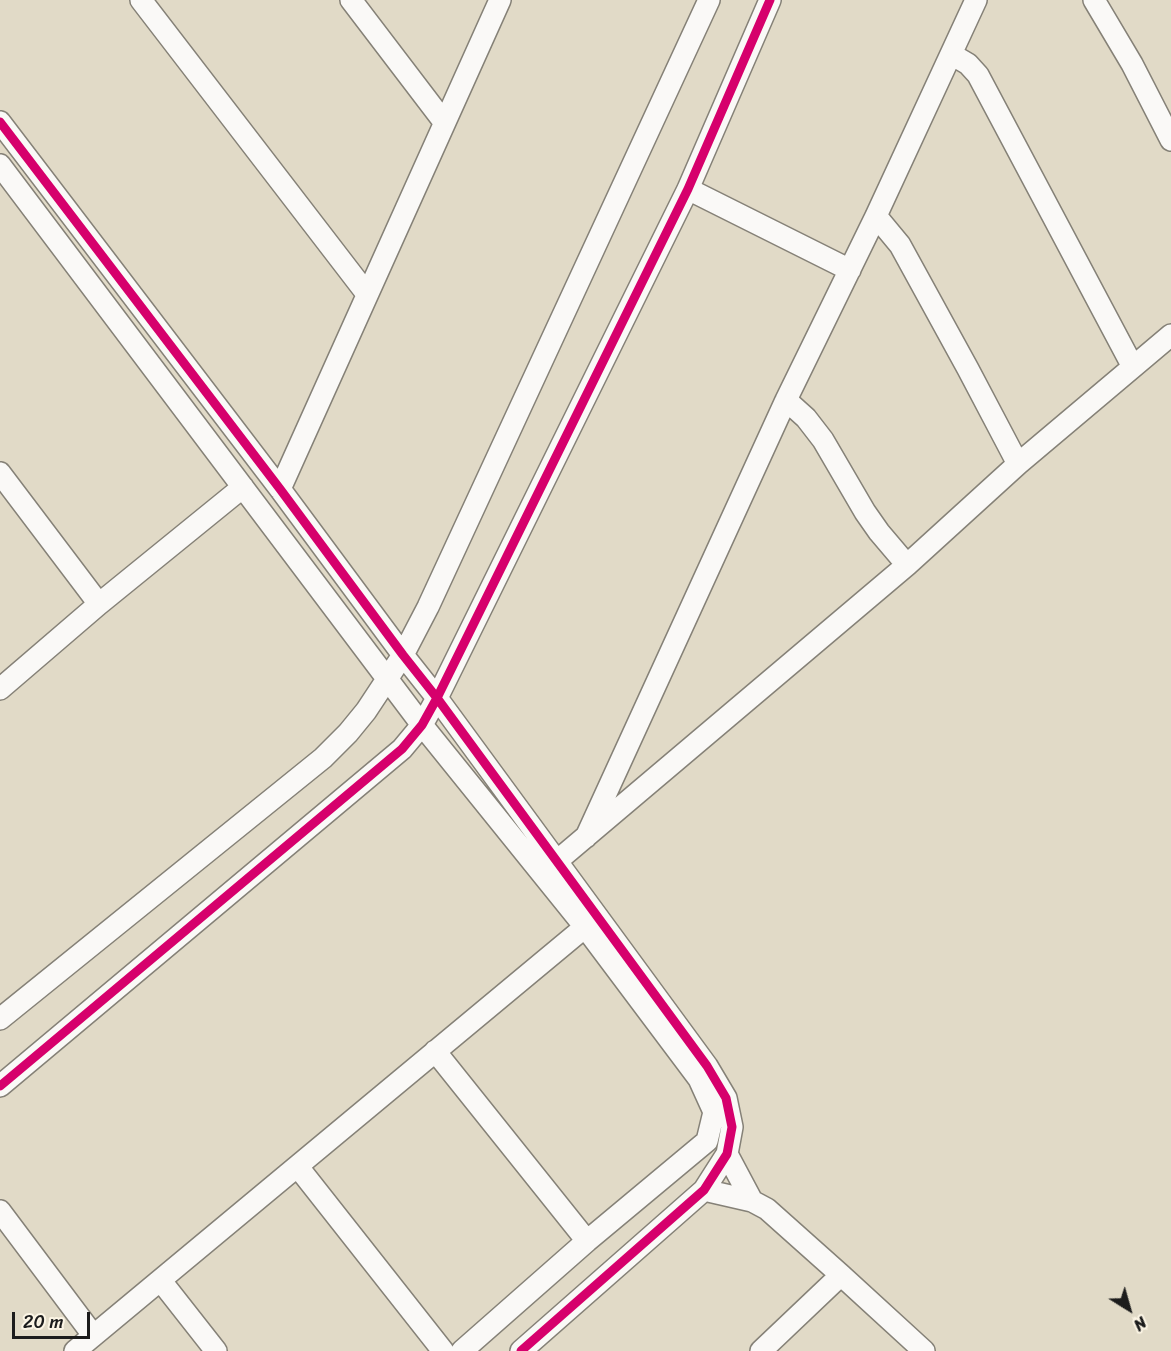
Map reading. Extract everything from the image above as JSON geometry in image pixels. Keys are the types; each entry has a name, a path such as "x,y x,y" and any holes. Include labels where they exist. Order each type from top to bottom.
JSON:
{"street":[{"path":"141,0 367,294"},
{"path":"351,0 444,122"},
{"path":"280,489 500,0"},
{"path":"0,1019 323,758 360,718 403,655 428,608 709,0"},
{"path":"0,1086 402,749 422,725 688,189 770,0"},
{"path":"586,837 786,400 876,216 976,0"},
{"path":"1094,0 1132,64 1171,140"},
{"path":"951,54 968,64 978,75 1133,367"},
{"path":"0,122 437,698 707,1066 726,1098 732,1127 727,1154 704,1190 521,1351"},
{"path":"0,165 422,725 585,927 699,1079 714,1112 707,1141 587,1241 462,1351"},
{"path":"688,189 850,270"},
{"path":"876,216 900,245 1018,464"},
{"path":"557,861 907,565 1018,464 1171,335"},
{"path":"786,400 806,418 824,440 865,512 907,565"},
{"path":"0,473 99,604"},
{"path":"0,689 99,604 243,487"},
{"path":"75,1351 585,927"},
{"path":"435,1051 587,1241"},
{"path":"727,1154 752,1201"},
{"path":"298,1167 443,1351"},
{"path":"704,1190 752,1201 767,1209 924,1351"},
{"path":"0,1211 93,1335"},
{"path":"761,1351 841,1275"},
{"path":"161,1281 216,1351"}],"cycle path":[{"path":"0,1086 402,749 422,725 688,189 770,0"},
{"path":"0,122 437,698 707,1066 726,1098 732,1127 727,1154 704,1190 521,1351"}]}
